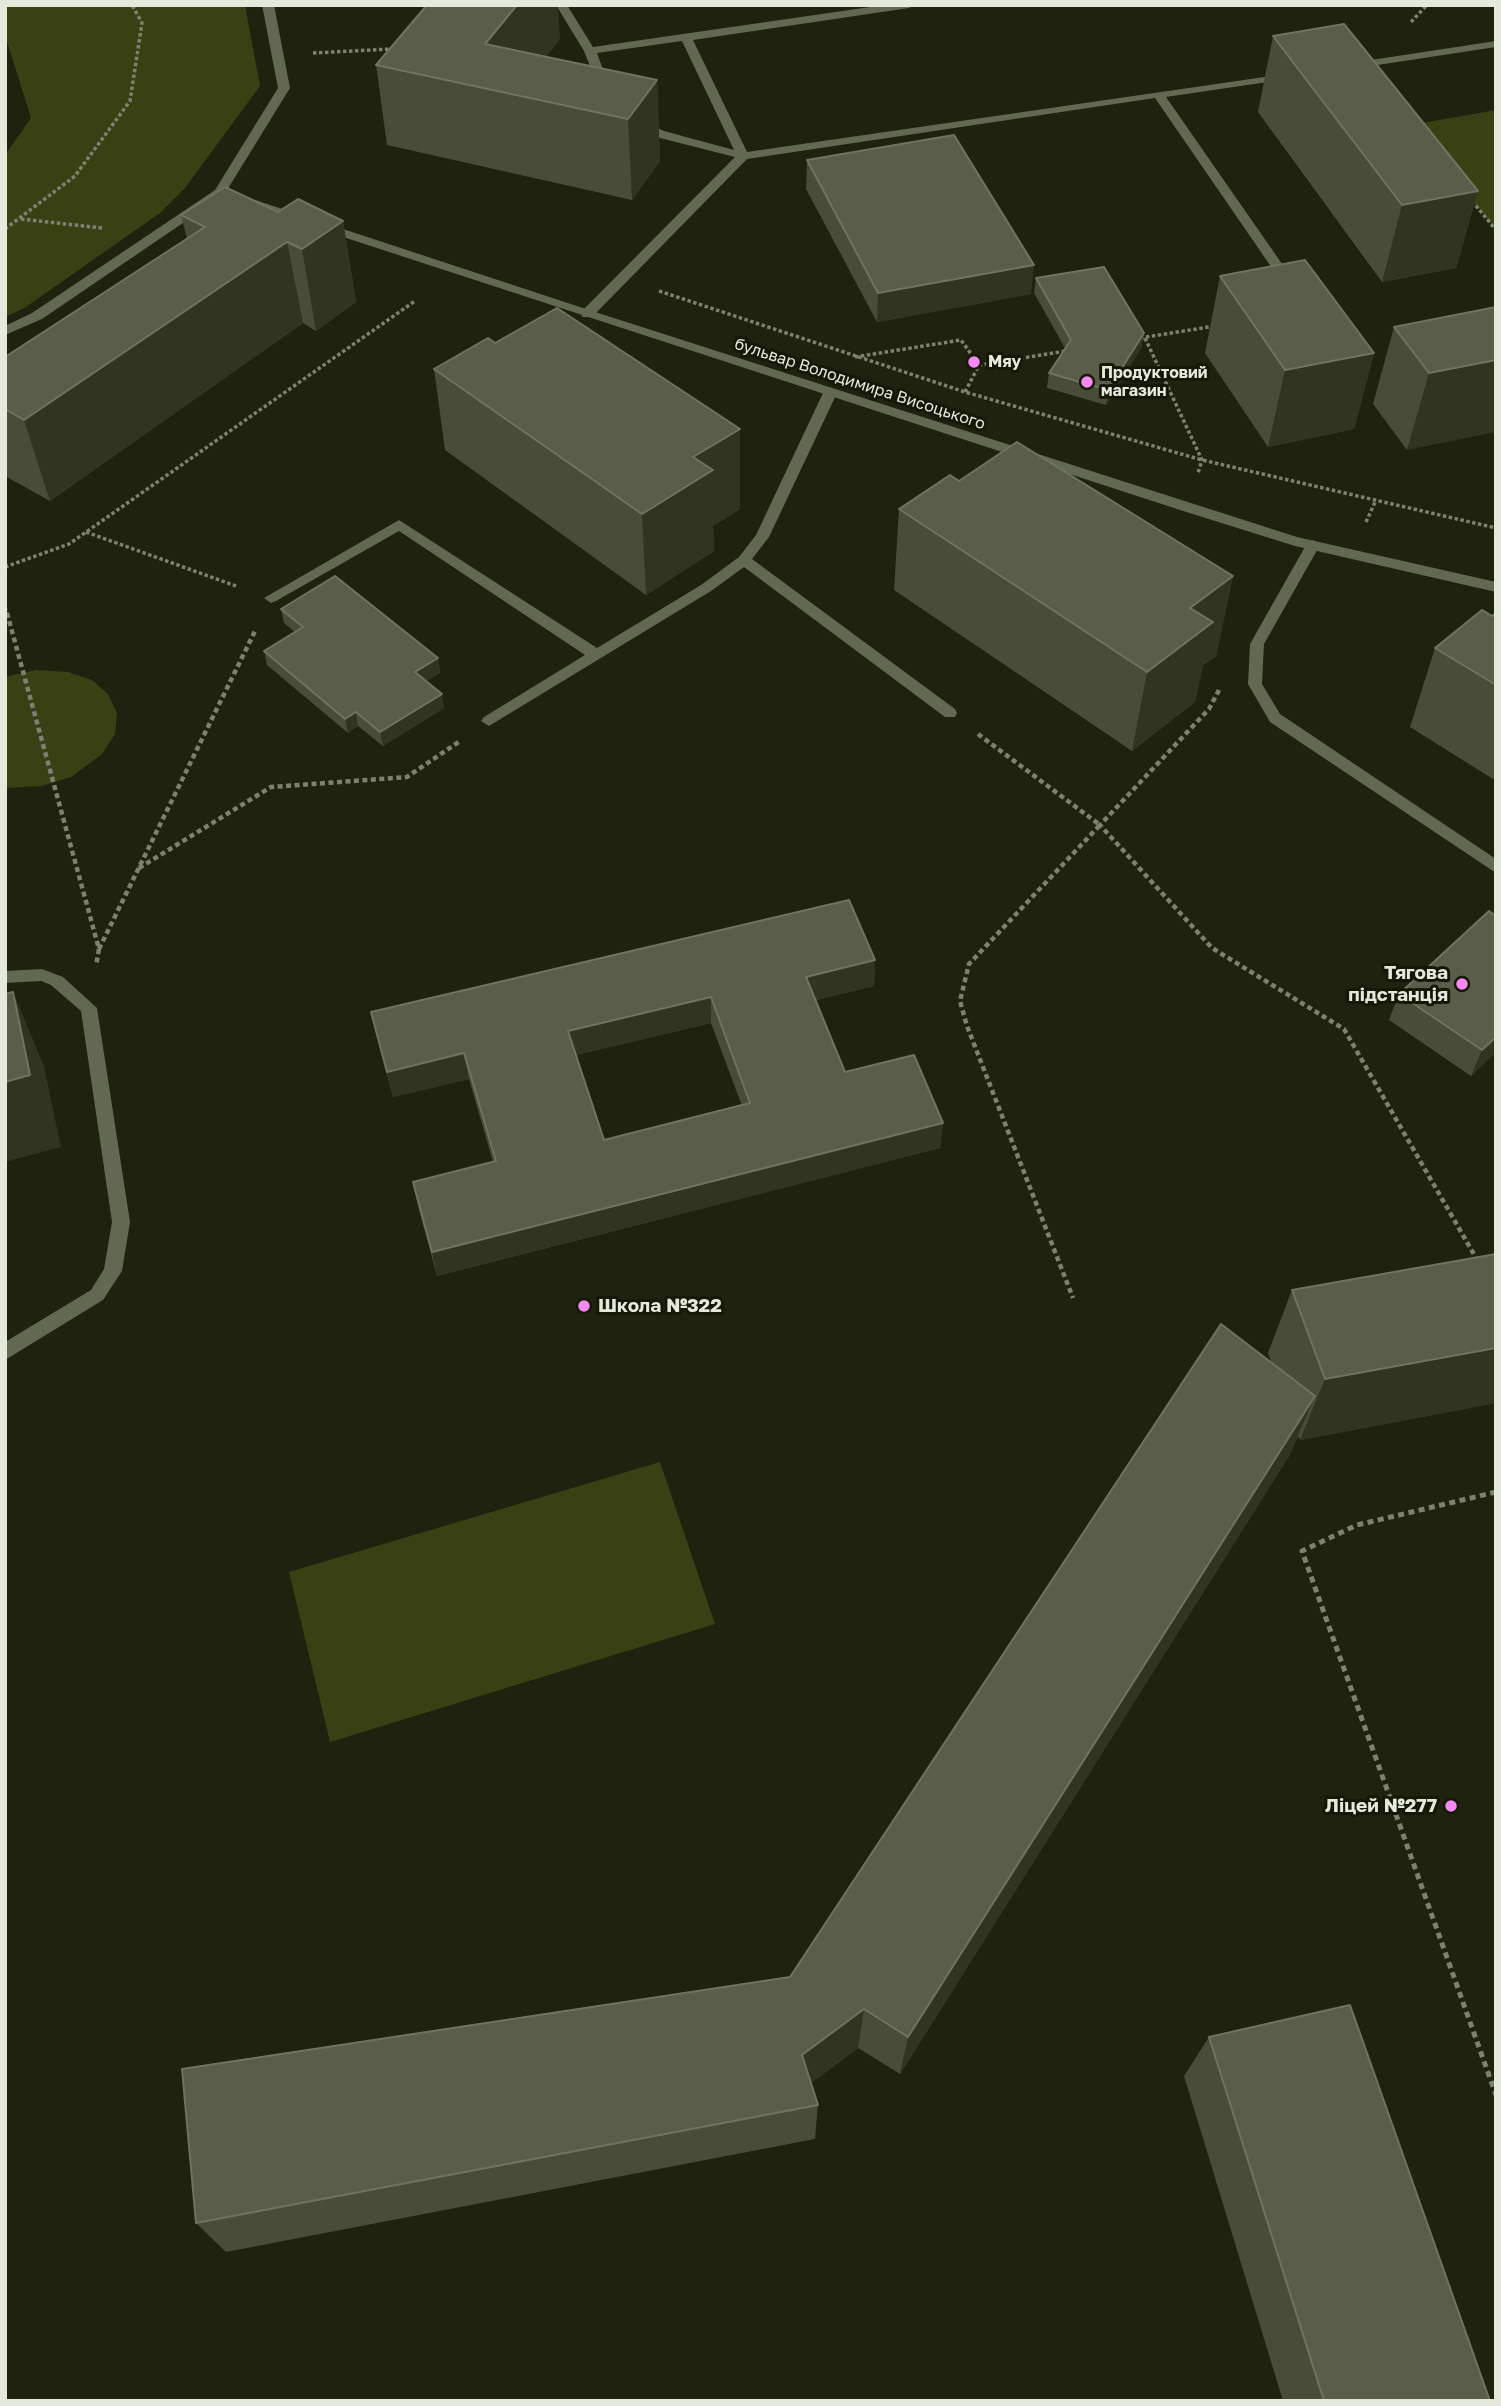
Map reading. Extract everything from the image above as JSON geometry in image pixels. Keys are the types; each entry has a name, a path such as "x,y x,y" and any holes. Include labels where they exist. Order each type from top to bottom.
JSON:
{"street":[{"path":"5,331 37,316 220,192 284,88 268,5"},
{"path":"561,5 590,51 608,99"},
{"path":"590,51 909,5"},
{"path":"686,37 743,156"},
{"path":"1333,68 1496,44"},
{"path":"624,117 660,134 743,156 1306,72"},
{"path":"1158,94 1301,300"},
{"path":"587,314 743,156"},
{"name":"бульвар Володимира Висоцького","path":"220,192 1185,507 1314,545 1496,587"},
{"path":"489,720 706,588 744,560 762,537 830,393"},
{"path":"271,598 399,525 596,655"},
{"path":"1314,545 1257,643 1255,684 1275,718 1496,867"},
{"path":"744,560 950,713"},
{"path":"5,977 42,975 57,981 89,1008 121,1222 118,1255 113,1271 97,1295 5,1352"}],"path":[{"path":"5,229 75,176 130,102 142,23 132,5"},
{"path":"303,54 396,49"},
{"path":"1470,198 1496,230"},
{"path":"20,219 110,229"},
{"path":"622,279 965,392 1202,460 1496,528"},
{"path":"5,567 69,544 415,301"},
{"path":"1131,340 1226,324"},
{"path":"1145,338 1202,460 1194,484"},
{"path":"854,357 961,340 979,365"},
{"path":"979,365 1076,349"},
{"path":"965,392 979,365"},
{"path":"1365,526 1376,500"},
{"path":"86,532 271,598 99,948 89,1008"},
{"path":"5,607 99,948"},
{"path":"1073,1298 967,1026 960,1000 969,964 1209,709 1222,684"},
{"path":"950,713 1100,825 1212,948 1344,1029 1473,1248 1482,1269"},
{"path":"137,870 271,787 407,777 489,720"},
{"path":"1496,1492 1357,1525 1302,1551 1496,2095"}],"green space":[{"path":"5,5 245,5 260,86 185,188 160,213 26,307 5,317 5,155 31,118 5,35"},
{"path":"1496,110 1496,230 1411,125"},
{"path":"36,670 68,672 92,680 108,694 117,713 115,734 102,754 71,777 42,786 5,788 5,677"},
{"path":"660,1462 715,1624 330,1742 289,1572"}],"building":[{"path":"427,5 517,5 485,44 657,80 628,119 376,65"},
{"path":"1344,24 1478,191 1402,205 1273,36"},
{"path":"954,135 1034,265 878,293 807,160"},
{"path":"225,187 278,212 298,199 343,221 302,249 287,242 24,420 5,409 5,357 205,227 181,215"},
{"path":"1305,260 1374,353 1285,370 1220,276"},
{"path":"1104,267 1144,333 1108,390 1049,373 1071,340 1036,278"},
{"path":"1496,307 1496,360 1429,373 1394,327"},
{"path":"557,308 740,429 693,457 713,470 642,514 434,369 488,338 495,343"},
{"path":"1017,442 1233,576 1190,608 1213,622 1147,672 899,509 950,475 959,481"},
{"path":"335,576 438,658 415,672 442,694 380,732 356,712 345,719 264,651 303,627 281,609"},
{"path":"1482,610 1492,616 1496,613 1496,685 1435,648"},
{"path":"849,900 875,960 806,977 845,1072 914,1055 943,1123 432,1252 413,1182 496,1161 464,1053 387,1072 371,1012","holes":["711,997 750,1103 604,1140 568,1031"]},
{"name":"Тягова пiдстанцiя","path":"1489,911 1496,916 1496,1037 1482,1050 1399,994"},
{"path":"13,992 30,1075 5,1082 5,994"},
{"path":"1496,1254 1496,1348 1325,1379 1292,1290"},
{"path":"1221,1324 1315,1396 908,2037 864,2009 802,2055 818,2105 196,2223 182,2069 790,1977"},
{"path":"1350,2005 1490,2401 1324,2401 1209,2037"}],"place":[{"name":"Мяу","path":"974,362"},
{"name":"Продуктовий магазин","path":"1087,382"},
{"name":"Тягова пiдстанцiя","path":"1462,984"},
{"name":"Школа №322","path":"584,1306"},
{"name":"Ліцей №277","path":"1451,1806"}]}
